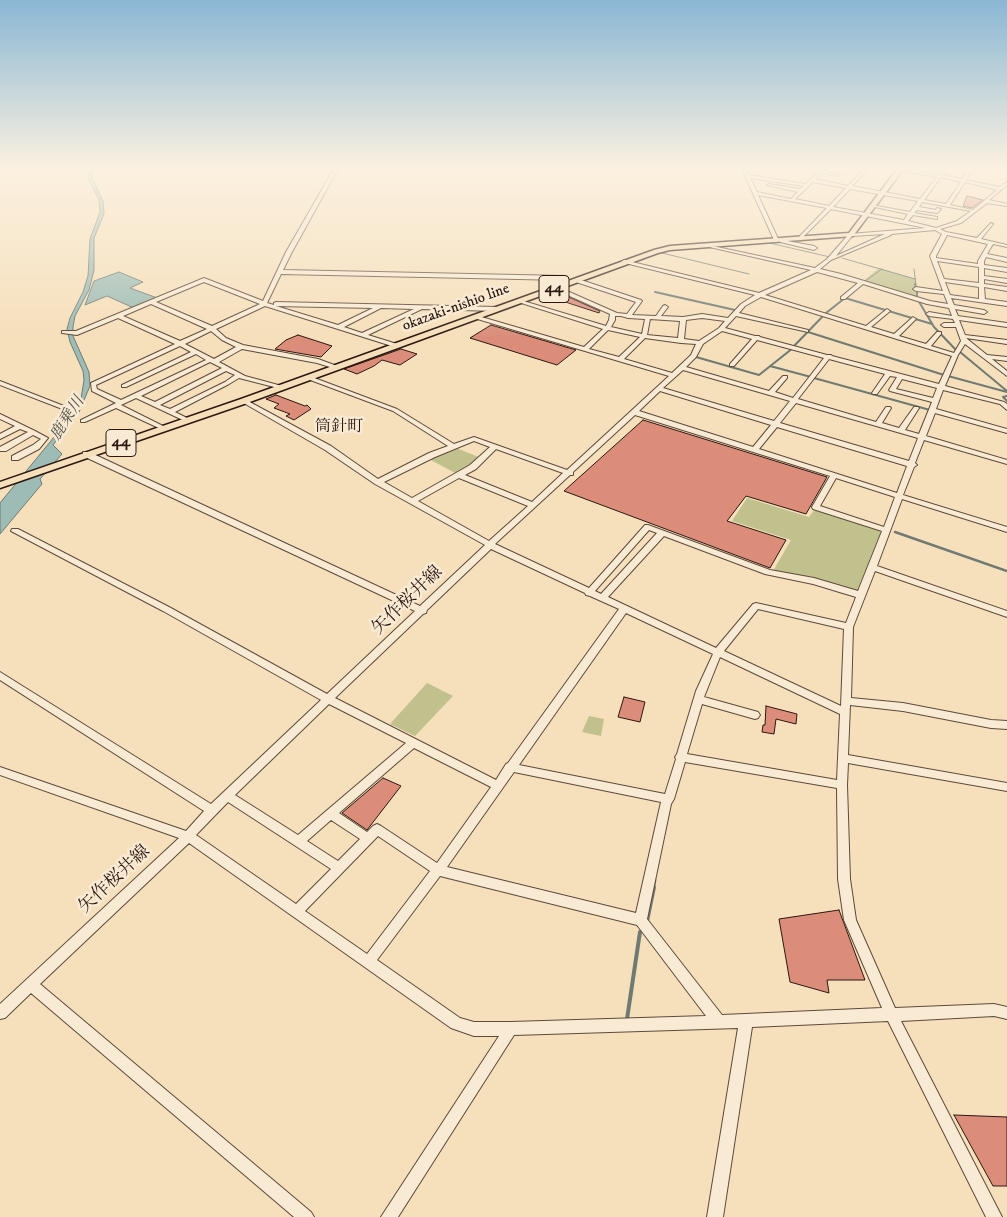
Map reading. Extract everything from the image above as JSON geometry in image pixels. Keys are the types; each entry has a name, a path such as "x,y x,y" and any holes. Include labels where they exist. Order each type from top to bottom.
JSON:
{"main road":[{"path":"852,235 859,224"},
{"name":"okazaki-nishio line","path":"0,485 244,401 663,249 852,235"}],"street":[{"path":"265,304 305,224"},
{"path":"770,224 779,241 814,248"},
{"path":"800,239 815,224"},
{"path":"913,224 945,233 1007,246"},
{"path":"852,235 936,229 953,224"},
{"path":"978,240 991,224"},
{"path":"829,260 896,231"},
{"path":"945,233 934,250 934,259 963,338 1007,374"},
{"name":"矢作桜井線","path":"0,1013 188,836 212,810 330,700 490,545 570,473 694,356 700,343 722,329 743,306 760,295 816,270 829,260 852,235"},
{"path":"982,300 981,261 991,243"},
{"path":"705,245 849,278 929,303 984,312"},
{"path":"984,255 1007,260"},
{"path":"934,259 1007,270"},
{"path":"624,262 760,295 955,355"},
{"path":"849,278 858,271"},
{"path":"280,272 565,278"},
{"path":"981,277 1007,281"},
{"path":"64,332 77,332 204,280 265,304 395,345"},
{"path":"942,280 1007,290"},
{"path":"578,281 638,299 639,301 628,316"},
{"path":"843,298 862,282"},
{"path":"556,288 615,314 685,319 702,316 730,320"},
{"path":"916,289 1007,304"},
{"path":"518,301 607,328 644,336 700,343"},
{"path":"151,302 211,330 241,347 318,361 335,367"},
{"path":"163,428 93,389 93,384 265,304 496,309"},
{"path":"340,327 380,306"},
{"path":"362,335 423,307"},
{"path":"658,318 665,307"},
{"path":"681,341 686,311"},
{"path":"868,327 887,311"},
{"path":"585,349 607,328 612,320 612,315 615,314"},
{"path":"736,314 806,331"},
{"path":"928,314 1007,325"},
{"path":"118,316 181,344 225,369 280,388"},
{"path":"476,317 672,375"},
{"path":"620,360 644,336 648,317"},
{"path":"895,336 913,319"},
{"path":"944,325 958,325"},
{"path":"722,329 941,387 1002,404 1007,408"},
{"path":"927,346 939,333"},
{"path":"732,366 757,337"},
{"path":"963,338 1007,342"},
{"path":"963,338 941,387 913,465 849,626 842,784 844,879 850,920 891,1014 994,1217"},
{"path":"83,421 241,347"},
{"path":"124,386 196,352"},
{"path":"755,450 829,356"},
{"path":"985,356 1007,359"},
{"path":"681,367 1007,462"},
{"path":"154,405 225,369"},
{"path":"876,393 889,373"},
{"path":"170,412 239,375"},
{"path":"901,376 892,390 936,401"},
{"path":"307,377 395,410 452,446"},
{"path":"771,393 785,377"},
{"path":"108,378 154,405 187,420"},
{"path":"0,383 67,409"},
{"path":"659,389 913,465"},
{"path":"244,401 328,448 378,482 490,545 718,652 846,706 903,707 992,724 1007,725"},
{"path":"878,424 888,408"},
{"path":"901,431 916,408"},
{"path":"933,410 1007,431"},
{"path":"634,412 1007,530"},
{"path":"2,420 45,438 36,447 16,458"},
{"path":"0,437 20,426"},
{"path":"3,449 33,432"},
{"path":"378,482 452,446 474,439 570,473"},
{"path":"412,501 473,467 495,446"},
{"path":"86,454 423,611"},
{"path":"459,475 533,505"},
{"path":"834,475 816,507 886,530"},
{"path":"589,593 648,527 768,572 814,581 861,595"},
{"path":"14,532 166,609 330,700 497,785"},
{"path":"602,598 662,532"},
{"path":"871,567 1007,614"},
{"path":"641,920 666,803 669,799 700,691 718,652 756,606 849,626"},
{"path":"368,962 438,870 625,608"},
{"path":"0,675 39,702 212,810"},
{"path":"699,699 755,715"},
{"path":"299,841 413,743"},
{"path":"680,757 842,784"},
{"path":"843,758 1007,787"},
{"path":"510,767 669,799"},
{"path":"0,771 188,836 456,1023 474,1029 719,1022 994,1010 1007,1013"},
{"path":"228,796 339,868"},
{"path":"330,814 368,838"},
{"path":"296,912 377,829 438,870 641,920 719,1022"},
{"path":"30,984 306,1217"},
{"path":"715,1217 746,1021"},
{"path":"389,1217 511,1029"}],"green space":[{"path":"879,268 915,279 916,299 862,282"},
{"path":"454,447 481,458 457,474 429,459"},
{"path":"747,498 809,517 815,509 881,531 857,591 773,571 791,540 732,521"},
{"path":"427,683 453,696 415,736 390,724"},
{"path":"589,716 604,719 601,736 582,732"}],"water":[{"path":"96,224 100,224 94,238 94,270 89,290 75,316 73,327 73,336 89,372 90,386 79,412 53,445 62,454 40,479 42,484 0,534 0,503 73,414 81,399 84,380 83,371 70,342 67,329 88,276 90,239"},
{"path":"119,272 143,282 130,288 160,299 136,309 107,296 85,305 94,281"}],"building":[{"path":"564,295 600,311 599,313 556,299"},
{"path":"491,325 576,350 557,365 470,338"},
{"path":"298,335 332,346 321,357 275,349 286,340"},
{"path":"401,349 417,354 400,365 382,360 357,374 344,369"},
{"path":"276,395 305,406 307,405 311,409 294,420 286,416 290,414 274,408 279,404 266,399"},
{"path":"643,420 827,477 806,514 746,496 727,521 786,540 770,568 564,491"},
{"path":"624,697 645,702 640,722 618,717"},
{"path":"766,706 797,714 796,724 776,719 774,734 762,732 763,725 765,725"},
{"path":"383,778 401,786 367,830 342,813"},
{"path":"839,910 865,980 827,980 829,993 790,982 779,919"},
{"path":"954,1115 1007,1117 1007,1186 993,1186"}],"waterway":[{"path":"769,243 830,257"},
{"path":"662,253 749,274"},
{"path":"842,258 881,269"},
{"path":"864,282 881,269"},
{"path":"881,269 915,279"},
{"path":"914,269 916,285"},
{"path":"915,284 916,289"},
{"path":"917,290 917,299"},
{"path":"655,292 735,310"},
{"path":"794,346 826,313 845,298 932,324"},
{"path":"918,300 934,327 956,350"},
{"path":"808,332 944,375"},
{"path":"770,366 793,348"},
{"path":"960,352 1007,391"},
{"path":"696,357 759,375 770,366"},
{"path":"770,366 811,377"},
{"path":"948,376 1007,392"},
{"path":"814,378 930,410"},
{"path":"1007,396 1003,397 1007,401"},
{"path":"895,532 1007,571"},
{"path":"653,889 655,880"},
{"path":"647,921 654,887"},
{"path":"627,1019 640,932"}],"district":[{"name":"筒針町","path":"339,428"}],"water label":[{"name":"鹿乗川","path":"68,419"}]}
